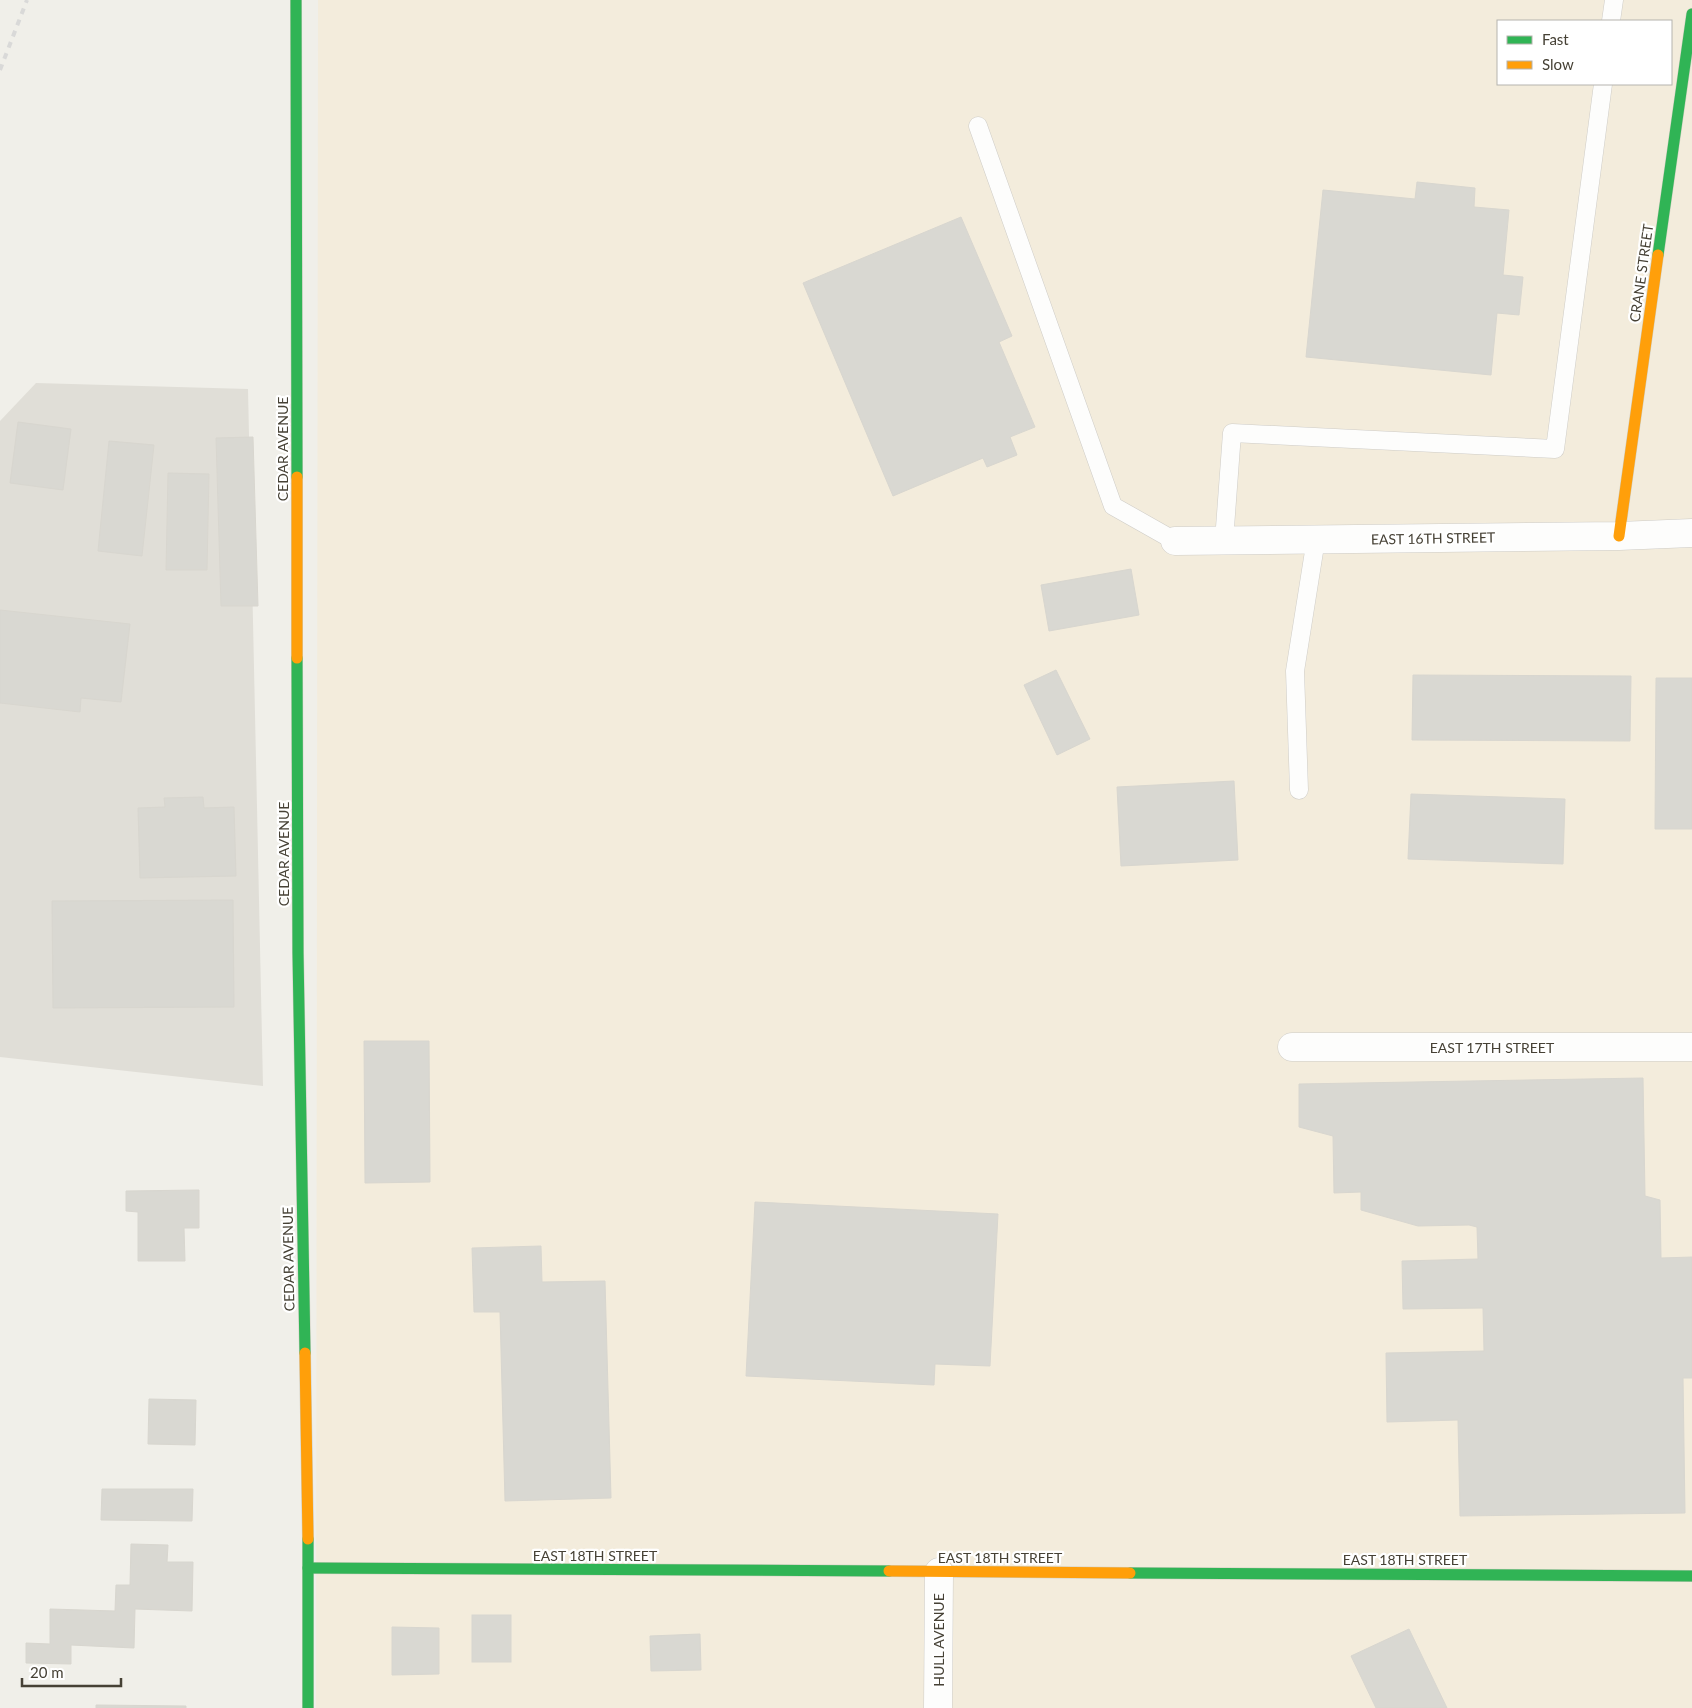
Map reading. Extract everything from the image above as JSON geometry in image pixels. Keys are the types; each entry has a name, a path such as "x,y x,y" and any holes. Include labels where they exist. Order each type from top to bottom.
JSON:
{"street":[{"name":"CEDAR AVENUE","path":"296,0 298,943 308,1568 308,1708"},
{"name":"CRANE STREET","path":"1619,536 1692,14"},
{"name":"EAST 16TH STREET","path":"1175,541 1619,536 1692,533"},
{"name":"EAST 17TH STREET","path":"1292,1047 1692,1047"},
{"name":"EAST 18TH STREET","path":"308,1568 1692,1576"},
{"name":"HULL AVENUE","path":"938,1708 939,1572"}],"lane":[{"path":"1611,20 1614,0"},
{"path":"1224,541 1232,433 1555,449 1603,85"},
{"path":"978,126 1113,506 1175,541"},
{"path":"1299,790 1295,672 1316,539"}],"shaded area":[{"path":"318,0 1692,0 1692,1708 316,1708"},
{"path":"36,383 248,389 263,1086 0,1057 0,421"}],"building":[{"path":"1417,182 1475,188 1474,207 1509,210 1503,275 1523,277 1519,315 1497,313 1491,375 1306,357 1323,190 1415,199"},
{"path":"961,217 1012,336 999,342 1035,427 1010,437 1017,455 987,467 983,458 893,496 803,283"},
{"path":"18,422 71,429 63,490 10,483"},
{"path":"253,437 258,606 221,606 216,438"},
{"path":"109,441 154,445 142,556 98,551"},
{"path":"168,473 209,474 207,570 166,570"},
{"path":"1131,569 1139,615 1049,631 1041,585"},
{"path":"0,610 130,624 121,702 81,698 80,712 0,703"},
{"path":"1056,670 1090,739 1057,755 1024,685"},
{"path":"1413,675 1631,676 1630,741 1412,740"},
{"path":"1656,678 1692,678 1692,829 1655,829"},
{"path":"1234,781 1238,860 1121,866 1117,787"},
{"path":"1411,794 1565,799 1563,864 1408,859"},
{"path":"203,797 204,808 234,807 236,876 140,878 138,808 165,807 164,798"},
{"path":"233,900 234,1007 53,1008 52,901"},
{"path":"364,1041 429,1041 430,1182 365,1183"},
{"path":"1643,1078 1645,1196 1660,1200 1661,1258 1692,1257 1692,1378 1683,1378 1685,1513 1460,1516 1458,1420 1387,1422 1386,1353 1484,1351 1483,1308 1403,1309 1402,1261 1478,1259 1477,1227 1469,1225 1418,1226 1361,1210 1361,1192 1334,1193 1333,1136 1299,1127 1299,1084"},
{"path":"199,1190 199,1228 184,1228 185,1261 138,1261 138,1212 126,1211 126,1191"},
{"path":"755,1202 998,1214 990,1366 935,1364 934,1385 746,1376"},
{"path":"541,1246 542,1282 605,1281 611,1498 505,1501 500,1312 474,1312 472,1248"},
{"path":"149,1399 196,1400 195,1445 148,1444"},
{"path":"102,1489 193,1489 192,1521 101,1520"},
{"path":"131,1544 168,1545 167,1562 193,1562 192,1611 135,1609 134,1648 71,1645 71,1664 26,1663 26,1643 50,1644 50,1609 115,1611 116,1585 130,1585"},
{"path":"472,1615 511,1615 511,1662 472,1662"},
{"path":"392,1627 439,1628 439,1674 392,1675"},
{"path":"1409,1629 1447,1708 1376,1708 1351,1656"},
{"path":"700,1634 701,1670 651,1671 650,1636"},
{"path":"96,1705 186,1706 186,1708 96,1708"}],"railway":[{"path":"0,70 27,0"}],"traffic: fast":[{"path":"296,0 297,477"},
{"path":"1658,255 1692,14"},
{"path":"297,658 298,953 305,1353"},
{"path":"308,1539 308,1708"},
{"path":"308,1568 889,1571"},
{"path":"1130,1573 1692,1576"}],"traffic: slow":[{"path":"1619,536 1658,255"},
{"path":"297,477 297,658"},
{"path":"305,1353 308,1539"},
{"path":"889,1571 1130,1573"}]}
